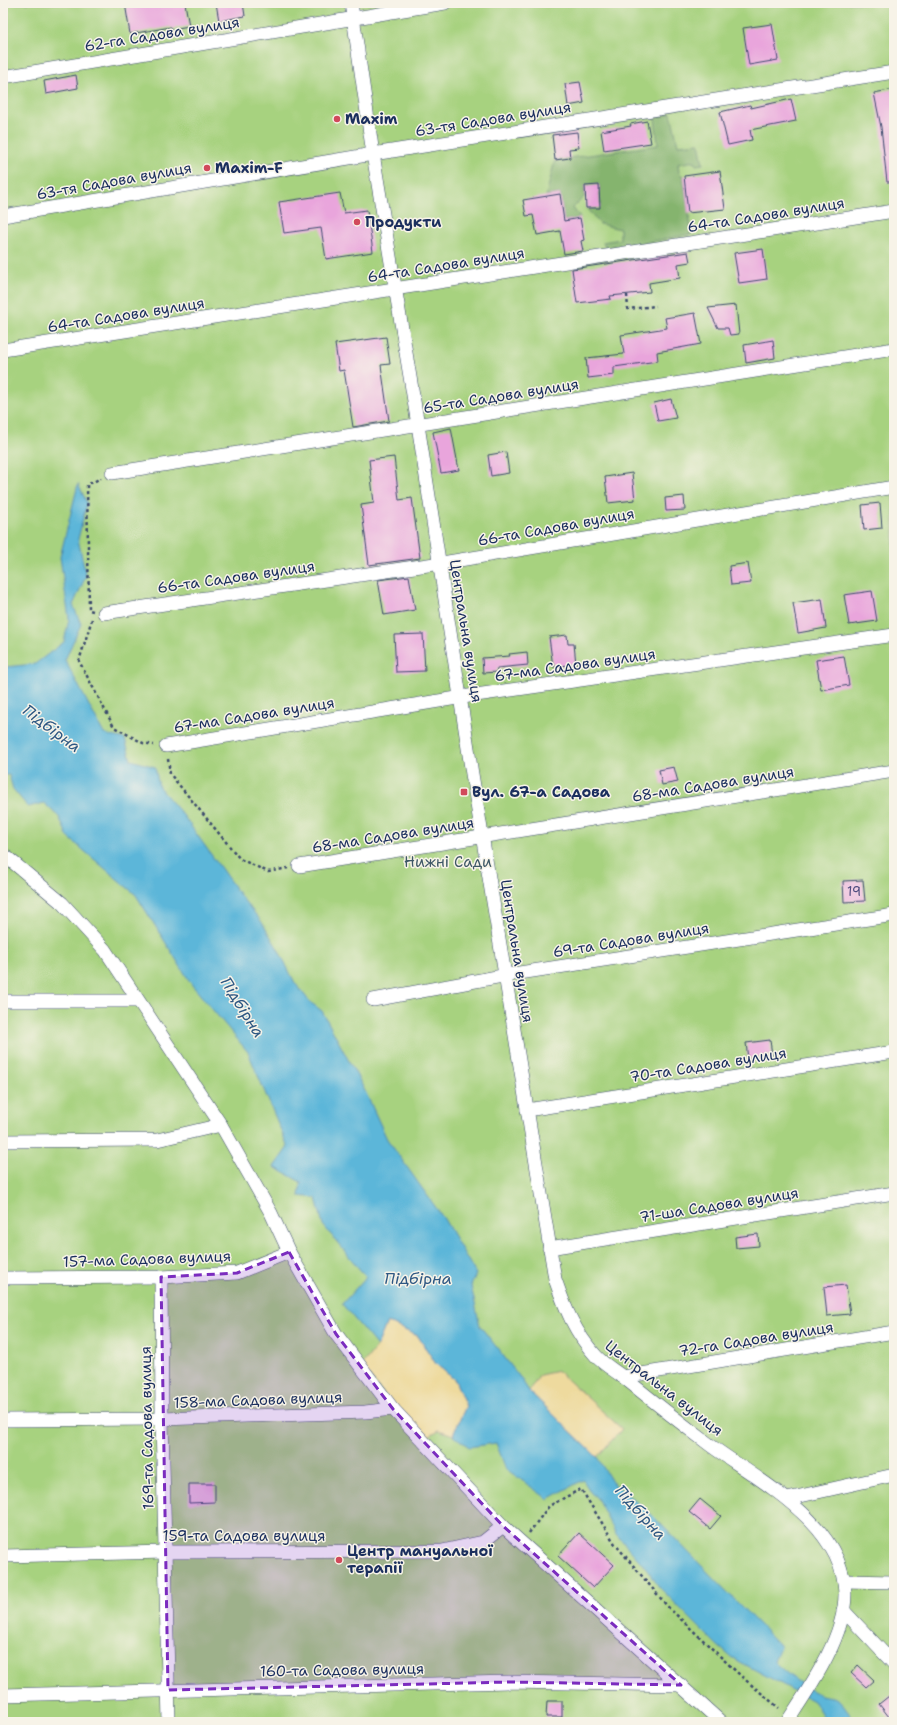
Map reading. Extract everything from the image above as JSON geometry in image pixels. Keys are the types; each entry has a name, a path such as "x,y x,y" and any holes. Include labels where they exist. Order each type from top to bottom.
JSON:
{"street":[{"name":"Центральна вулиця","path":"351,3 373,154 418,425 482,836 555,1279 565,1310 579,1336 597,1357 710,1445 787,1500 813,1524 828,1543 838,1562 844,1581 845,1595 843,1610 827,1658 790,1718"},
{"name":"62-га Садова вулиця","path":"3,77 445,3"},
{"name":"63-тя Садова вулиця","path":"3,216 373,154 894,72"},
{"name":"64-та Садова вулиця","path":"3,350 894,211"},
{"name":"65-та Садова вулиця","path":"112,473 894,350"},
{"name":"66-та Садова вулиця","path":"104,613 439,563 894,487"},
{"name":"67-ма Садова вулиця","path":"166,746 460,697 894,635"},
{"name":"68-ма Садова вулиця","path":"299,866 894,771"},
{"path":"3,854 62,903 105,950 221,1125 271,1213 289,1252 336,1334 393,1409 503,1526 721,1722"},
{"name":"69-та Садова вулиця","path":"373,1000 505,975 894,915"},
{"path":"3,1001 138,1001"},
{"name":"70-та Садова вулиця","path":"527,1110 894,1052"},
{"path":"3,1140 157,1140 221,1125"},
{"name":"71-ша Садова вулиця","path":"549,1248 894,1193"},
{"name":"157-ма Садова вулиця","path":"3,1278 161,1277 237,1273 289,1252"},
{"name":"169-та Садова вулиця","path":"161,1277 162,1419 169,1722"},
{"name":"72-га Садова вулиця","path":"623,1377 894,1332"},
{"name":"158-ма Садова вулиця","path":"3,1420 162,1419 365,1412 393,1409"},
{"path":"787,1500 894,1474"},
{"name":"159-та Садова вулиця","path":"3,1556 166,1552 442,1551 483,1542 503,1526"},
{"path":"844,1581 894,1582"},
{"path":"843,1610 894,1664"},
{"name":"160-та Садова вулиця","path":"3,1694 509,1682 681,1685"}],"path":[{"path":"626,295 628,309 656,306"},
{"path":"166,746 170,774 240,859 268,872 299,866"},
{"path":"522,1543 549,1506 581,1489 615,1544 668,1607 742,1677 779,1708"}],"highlighted area":[{"path":"289,1252 336,1334 393,1409 503,1526 681,1685 509,1682 168,1690 161,1277 237,1273"}],"green space":[{"name":"Нижні Сади","path":"3,3 894,3 894,1722 3,1722"},
{"path":"671,113 678,145 699,143 703,164 696,165 695,161 678,164 679,173 683,176 692,234 606,250 603,242 620,239 620,229 600,224 586,208 600,207 599,185 585,186 585,196 573,208 580,218 564,221 560,194 546,196 555,160 658,145 655,118"}],"sand":[{"path":"387,1322 418,1336 436,1364 455,1380 466,1406 453,1435 439,1430 422,1440 361,1366 377,1346"},
{"path":"558,1371 622,1429 597,1457 529,1391 540,1375"}],"water":[{"name":"Підбірна","path":"78,484 87,503 78,539 86,576 73,605 81,624 65,660 104,734 125,739 131,760 155,767 159,787 183,815 242,898 261,921 278,949 295,983 310,1002 322,1011 364,1089 387,1139 444,1219 476,1274 471,1286 480,1326 529,1391 597,1457 612,1482 650,1513 780,1646 774,1662 794,1679 811,1690 821,1695 839,1700 845,1707 853,1722 825,1722 813,1701 731,1657 717,1645 659,1587 647,1569 616,1534 597,1498 591,1493 583,1480 548,1499 506,1469 496,1443 469,1447 453,1435 466,1406 455,1380 436,1364 418,1336 387,1322 377,1346 342,1304 366,1277 323,1225 316,1198 299,1196 301,1182 274,1167 288,1147 248,1052 192,985 136,895 68,837 59,817 44,803 28,807 13,789 9,775 3,775 3,664 5,667 35,664 64,642 69,619 60,557"}],"building":[{"path":"125,3 185,3 189,26 172,29 171,27 130,34"},
{"path":"216,3 243,3 245,16 219,21"},
{"path":"772,24 778,60 749,65 743,28"},
{"path":"76,75 78,88 46,94 44,81"},
{"path":"580,82 584,103 568,106 565,84"},
{"path":"894,89 894,182 887,182 881,127 874,93"},
{"path":"791,99 796,121 750,130 752,140 728,145 720,112 750,105 751,108"},
{"path":"647,121 651,143 604,150 601,131 631,126 630,124"},
{"path":"577,132 579,148 569,149 570,158 555,160 552,135"},
{"path":"720,171 725,209 688,213 684,176"},
{"path":"599,185 600,208 586,208 585,186"},
{"path":"340,193 344,213 367,210 373,252 326,259 321,228 284,233 279,202"},
{"path":"560,194 564,221 580,218 584,240 581,241 583,251 564,254 560,231 537,235 533,215 526,216 523,200"},
{"path":"763,249 767,279 739,283 734,253"},
{"path":"688,252 690,262 678,264 680,278 649,283 650,292 610,296 611,299 577,303 572,269"},
{"path":"736,305 739,334 730,335 728,328 718,328 708,308"},
{"path":"695,313 701,344 657,352 658,361 614,367 614,375 588,378 586,358 624,354 621,335 667,328 665,318"},
{"path":"386,337 390,364 381,365 389,421 353,427 344,370 339,371 335,344"},
{"path":"773,340 775,358 746,363 744,345"},
{"path":"671,399 676,418 658,421 654,403"},
{"path":"451,428 459,470 441,473 433,432"},
{"path":"506,452 509,473 491,476 488,455"},
{"path":"394,457 399,500 412,498 420,558 369,565 361,505 374,503 369,460"},
{"path":"632,473 635,500 608,503 605,477"},
{"path":"684,496 685,510 666,511 665,498"},
{"path":"880,503 882,528 864,530 862,505"},
{"path":"748,563 751,583 731,585 729,566"},
{"path":"409,576 415,610 384,615 378,580"},
{"path":"872,591 877,621 849,625 844,595"},
{"path":"822,599 826,628 798,633 793,603"},
{"path":"423,634 425,671 396,672 394,635"},
{"path":"567,635 568,644 574,644 576,664 553,667 549,637"},
{"path":"527,652 528,665 497,668 497,672 483,673 482,658 510,656 509,654"},
{"path":"844,656 849,685 821,690 816,660"},
{"path":"674,767 678,782 662,785 659,770"},
{"path":"863,880 865,901 844,902 843,881"},
{"path":"770,1040 772,1055 748,1059 746,1043"},
{"path":"758,1234 759,1246 736,1248 735,1237"},
{"path":"846,1285 850,1314 827,1316 824,1287"},
{"path":"189,1484 215,1484 215,1502 189,1503"},
{"path":"700,1499 721,1516 710,1529 689,1512"},
{"path":"579,1533 614,1565 593,1588 558,1556"},
{"path":"858,1665 874,1680 866,1687 851,1673"},
{"path":"894,1692 894,1722 893,1722 879,1704"},
{"path":"547,1701 562,1701 562,1717 546,1717"}],"place":[{"name":"Maxim","path":"337,119"},
{"name":"Maxim-F","path":"207,168"},
{"name":"Продукти","path":"357,222"},
{"name":"Вул. 67-а Садова","path":"464,792"},
{"name":"Центр мануальної терапії","path":"339,1560"}]}
